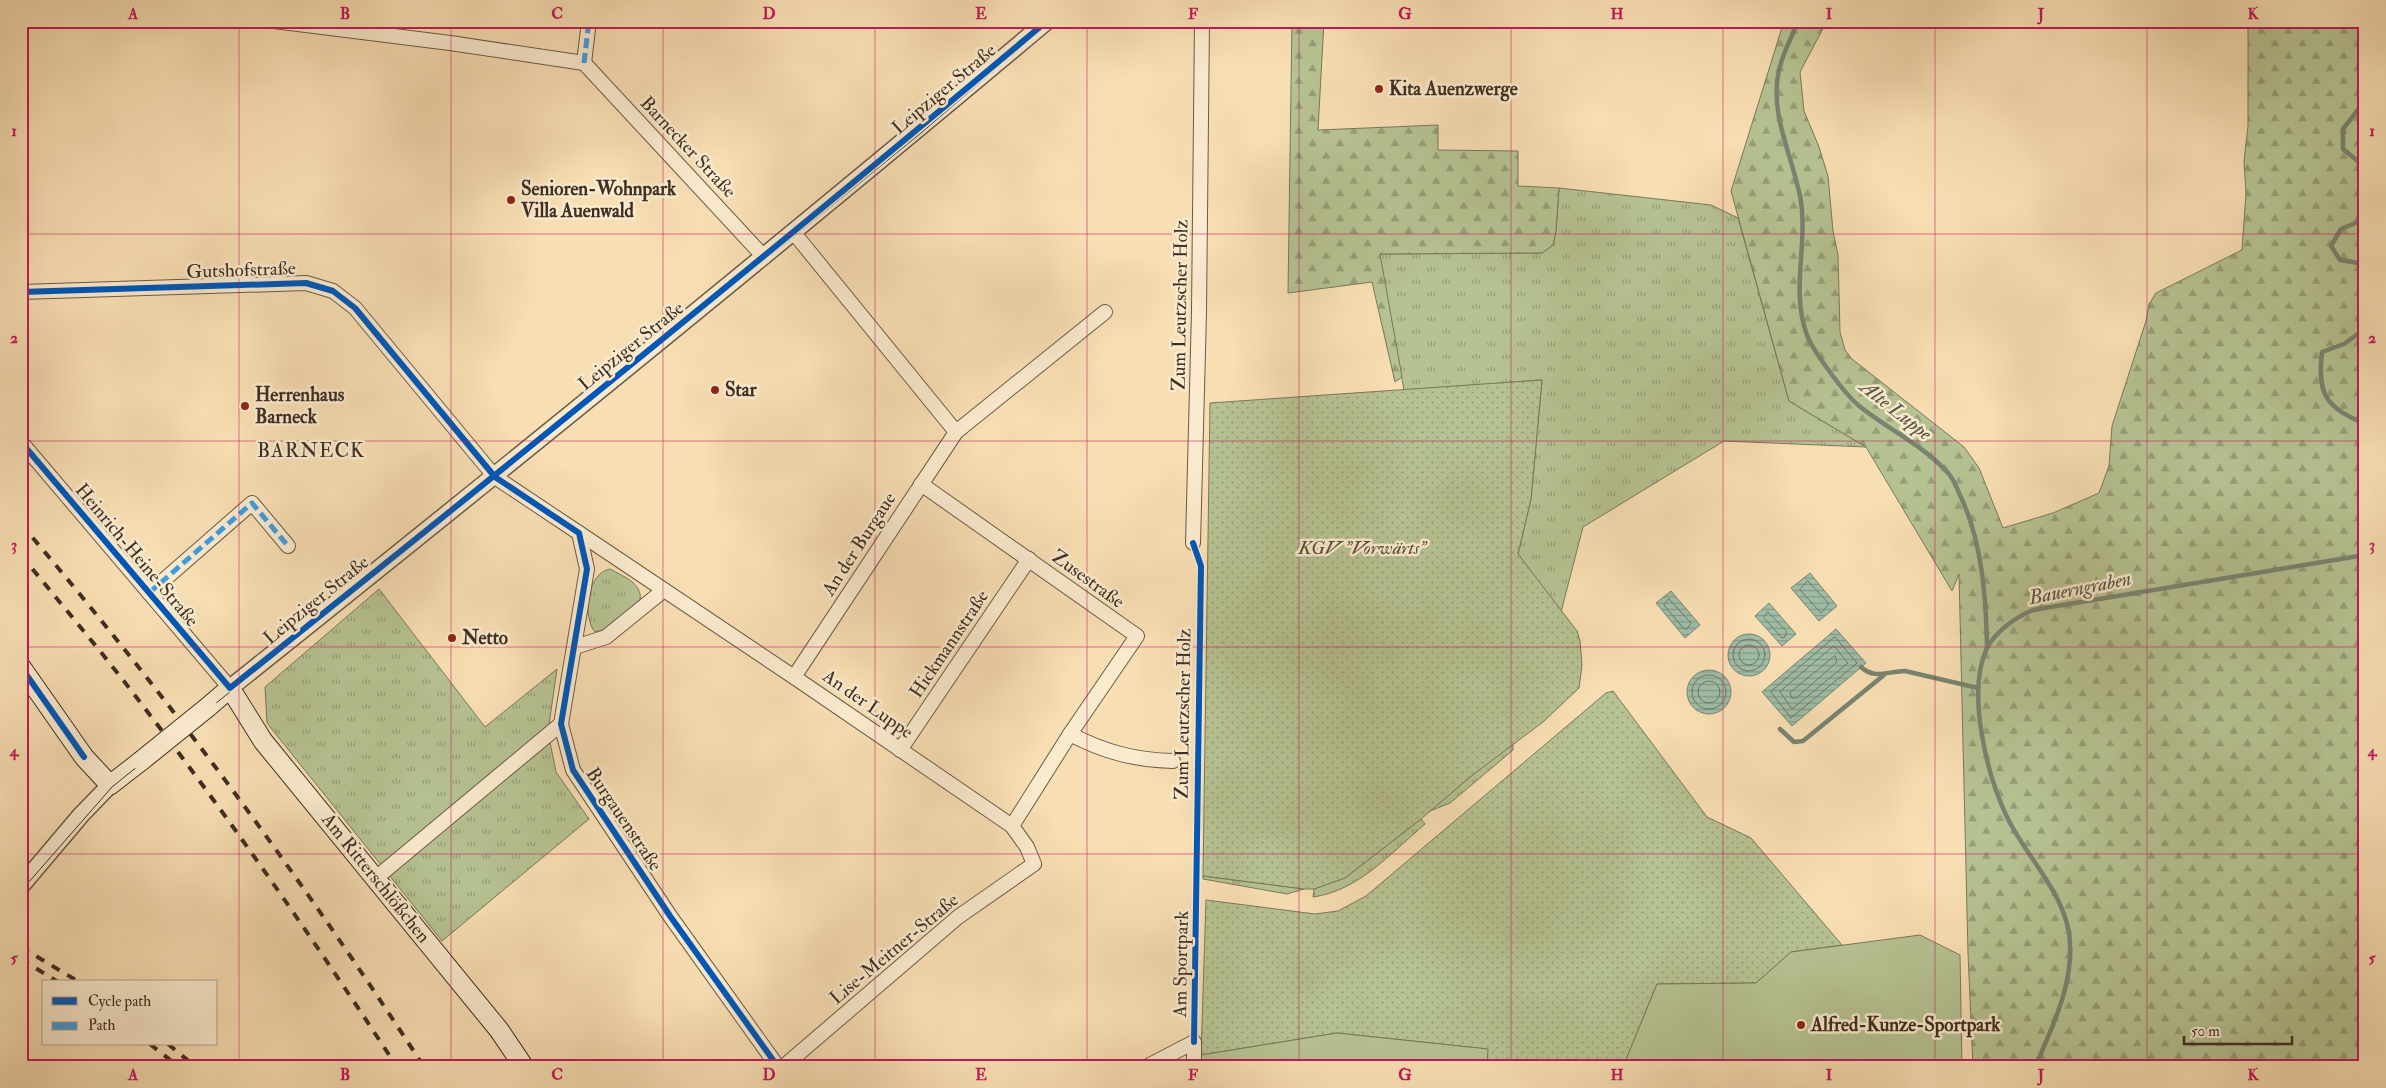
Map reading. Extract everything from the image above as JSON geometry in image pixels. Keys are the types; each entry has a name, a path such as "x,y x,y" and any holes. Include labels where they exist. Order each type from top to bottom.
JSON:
{"main road":[{"path":"21,667 84,757 110,785 230,688"},
{"name":"Am Ritterschlößchen","path":"230,688 263,741 499,1030 524,1067"}],"street":[{"path":"274,21 450,43 584,63 589,21"},
{"name":"Leipziger Straße","path":"230,688 494,477 794,233 1047,21"},
{"name":"Zum Leutzscher Holz","path":"1193,543 1199,312 1202,21"},
{"name":"Barnecker Straße","path":"584,63 764,257"},
{"path":"794,233 956,432"},
{"name":"Gutshofstraße","path":"21,292 306,283 333,291 355,308 494,477"},
{"name":"An der Burgaue","path":"794,676 956,432 1106,312"},
{"name":"Heinrich-Heine-Straße","path":"21,442 230,688"},
{"path":"494,477 664,590 606,637 575,647"},
{"name":"Zusestraße","path":"921,484 1136,636 1070,734 1012,826"},
{"path":"149,593 252,503 288,546"},
{"name":"Burgauenstraße","path":"579,533 587,569 561,724 573,770 670,916 778,1067"},
{"name":"Hickmannstraße","path":"900,750 1029,559"},
{"name":"An der Luppe","path":"664,590 794,676 1012,826 1027,847 1034,864"},
{"path":"376,878 561,724"},
{"path":"1070,734 1096,748 1128,758 1173,761"},
{"path":"21,886 81,815 110,785"},
{"name":"Lise-Meitner-Straße","path":"783,1067 958,917 1034,864"},
{"name":"Am Sportpark","path":"1146,1067 1194,1042 1194,1067"}],"green space":[{"path":"1292,21 1324,21 1318,130 1438,125 1438,150 1518,151 1518,186 1559,188 1556,231 1553,245 1542,253 1380,254 1402,377 1395,382 1372,282 1288,293"},
{"path":"1784,21 1827,21 1800,72 1804,111 1819,147 1828,176 1833,231 1838,255 1840,332 1845,350 1852,359 1964,447 1979,468 2003,528 2053,513 2099,493 2109,466 2112,426 2146,321 2149,304 2156,293 2242,250 2246,193 2244,161 2248,126 2248,21 2365,21 2365,1067 1973,1067 1968,953 1959,574 1952,591 1866,447 1789,401 1731,191"},
{"path":"1559,188 1711,205 1738,218 1789,401 1866,447 1724,441 1583,527 1561,612 1518,554 1531,499 1542,380 1404,390 1379,254 1542,253 1553,245 1556,231"},
{"name":"KGV \"Vorwärts\"","path":"1542,380 1531,499 1518,554 1577,631 1580,641 1582,665 1579,688 1543,722 1470,777 1421,819 1345,878 1314,889 1304,889 1203,876 1210,403"},
{"path":"610,569 626,577 635,585 640,594 640,600 606,629 595,632 589,616 589,596 596,578 602,572"},
{"path":"379,589 485,727 557,669 548,732 556,772 589,819 442,941 267,723 265,687"},
{"path":"1613,691 1707,817 1751,838 1842,945 1791,952 1756,983 1657,984 1623,1067 1487,1067 1487,1049 1337,1033 1201,1055 1206,900 1315,914 1338,911 1366,896 1606,693"},
{"path":"1513,744 1513,750 1450,803 1430,811 1470,777"},
{"path":"1421,819 1425,824 1373,869 1345,887 1313,897 1314,889 1345,878"},
{"path":"1203,876 1304,889 1287,894 1203,879"},
{"name":"Alfred-Kunze-Sportpark","path":"1920,935 1960,955 1962,1067 1623,1067 1657,984 1756,983 1791,952"},
{"path":"1337,1033 1488,1049 1487,1067 1201,1067 1201,1055"}],"water":[{"path":"1810,573 1837,606 1819,621 1791,588"},
{"path":"1671,591 1700,625 1685,638 1656,603"},
{"path":"1769,603 1796,634 1782,646 1755,616"},
{"path":"1836,629 1866,663 1792,726 1762,692"},
{"path":"1753,634 1761,637 1767,643 1770,655 1767,667 1761,673 1745,676 1737,673 1731,667 1728,651 1731,643 1737,637"},
{"path":"1705,670 1713,670 1725,676 1731,692 1725,708 1713,714 1705,714 1693,708 1687,696 1687,688 1693,676"}],"waterway":[{"name":"Alte Luppe","path":"1799,21 1779,70 1777,102 1779,118 1800,196 1802,213 1800,301 1807,335 1837,382 1858,405 1916,445 1938,463 1953,480 1967,511 1978,549 1984,588 1987,648"},
{"path":"2365,101 2343,129 2343,149 2365,167"},
{"path":"2365,219 2341,229 2331,246 2340,260 2358,263 2365,261"},
{"path":"2365,329 2344,344 2322,352 2321,367 2321,379 2327,398 2341,412 2365,424"},
{"name":"Bauerngraben","path":"2035,1067 2056,1019 2066,985 2069,968 2069,933 2059,902 2007,817 1992,779 1982,733 1978,687 1981,666 1987,648 2007,625 2033,610 2365,555"},
{"path":"1861,667 1871,673 1882,674 1905,671 1978,688"},
{"path":"1780,729 1794,742 1803,741 1884,675"}],"tram line":[{"path":"21,891 112,787 921,133 1052,21"},
{"path":"21,1059 48,1067"}],"railway":[{"path":"21,524 129,655 232,789 330,926 424,1067"},
{"path":"21,555 126,683 174,746 304,928 397,1067"},
{"path":"21,947 76,980"},
{"path":"21,959 55,980"},
{"path":"153,1046 179,1067"},
{"path":"170,1046 196,1067"}],"marked path":[{"path":"584,63 589,21"},
{"path":"149,593 252,503 288,546"}],"cycle path":[{"path":"21,442 230,688 640,357 1047,21"},
{"path":"21,292 306,283 333,291 355,308 495,477 579,533 587,569 561,724 573,770 670,916 778,1067"},
{"path":"1193,543 1201,566 1194,1042"},
{"path":"21,667 84,757"}],"place":[{"name":"Kita Auenzwerge","path":"1379,89"},
{"name":"Senioren-Wohnpark Villa Auenwald","path":"511,200"},
{"name":"Star","path":"715,390"},
{"name":"Herrenhaus Barneck","path":"245,406"},
{"name":"Netto","path":"452,638"},
{"name":"Alfred-Kunze-Sportpark","path":"1801,1025"}],"district":[{"name":"BARNECK","path":"311,450"}]}
